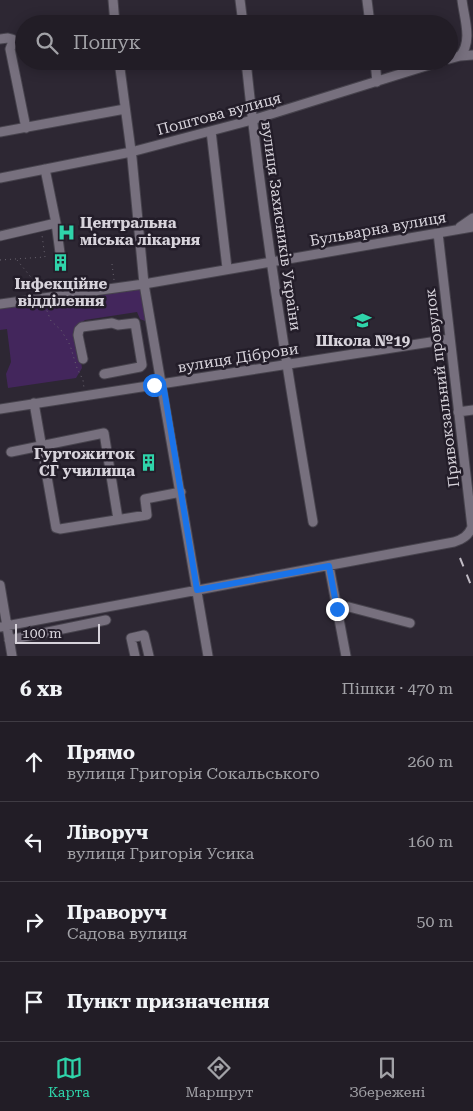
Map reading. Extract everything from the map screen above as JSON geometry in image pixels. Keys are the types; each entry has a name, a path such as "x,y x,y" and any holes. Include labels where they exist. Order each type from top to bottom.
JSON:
{"street":[{"path":"113,0 114,15"},
{"path":"240,0 242,15"},
{"path":"367,0 369,15"},
{"path":"460,56 466,47 467,40 462,0"},
{"path":"0,39 12,39 10,49 26,128"},
{"path":"460,56 473,55"},
{"path":"120,70 131,152 144,284 182,492 208,656"},
{"name":"вулиця Захисників України","path":"247,70 252,120 286,364 313,522"},
{"path":"376,70 377,82"},
{"name":"Поштова вулиця","path":"0,178 131,152 252,120 414,70"},
{"path":"0,132 125,109"},
{"path":"211,131 227,268"},
{"path":"45,169 60,253"},
{"path":"456,230 473,218"},
{"path":"0,236 56,223"},
{"name":"Бульварна вулиця","path":"144,284 227,268 473,227"},
{"name":"Привокзальний провулок","path":"438,233 472,527 469,538"},
{"path":"0,304 144,284"},
{"path":"83,359 78,336 79,330 82,327 112,322 118,325 152,324"},
{"path":"104,374 142,365 135,323"},
{"name":"вулиця Діброви","path":"0,409 450,339"},
{"path":"34,403 56,528 60,529 147,515 145,499 182,492"},
{"path":"458,412 473,410"},
{"path":"11,452 104,433 118,519"},
{"path":"462,446 473,445"},
{"path":"3,626 329,566 469,538"},
{"path":"329,566 346,656"},
{"path":"0,585 3,626 9,640 12,656"},
{"path":"337,609 349,607 410,623"},
{"path":"9,640 106,620"},
{"path":"135,656 131,638 144,636 149,656"}],"path":[{"path":"0,260 45,257 41,226"},
{"path":"16,259 34,281 41,297"},
{"path":"112,264 114,281"},
{"path":"44,303 51,321 61,330 70,345 83,380 84,388"}],"shaded area":[{"path":"139,288 147,319 145,321 140,319 137,312 85,320 76,327 82,368 76,378 8,388 6,374 11,362 7,329 0,330 0,309"}],"railway":[{"path":"460,558 473,590"}],"place":[{"name":"Центральна міська лікарня","path":"66,232"},
{"name":"Інфекційне відділення","path":"61,263"},
{"name":"Школа №19","path":"363,320"},
{"name":"Гуртожиток СГ училища","path":"149,463"}],"route":[{"path":"154,385 163,383 197,590 329,566 337,609"}]}
